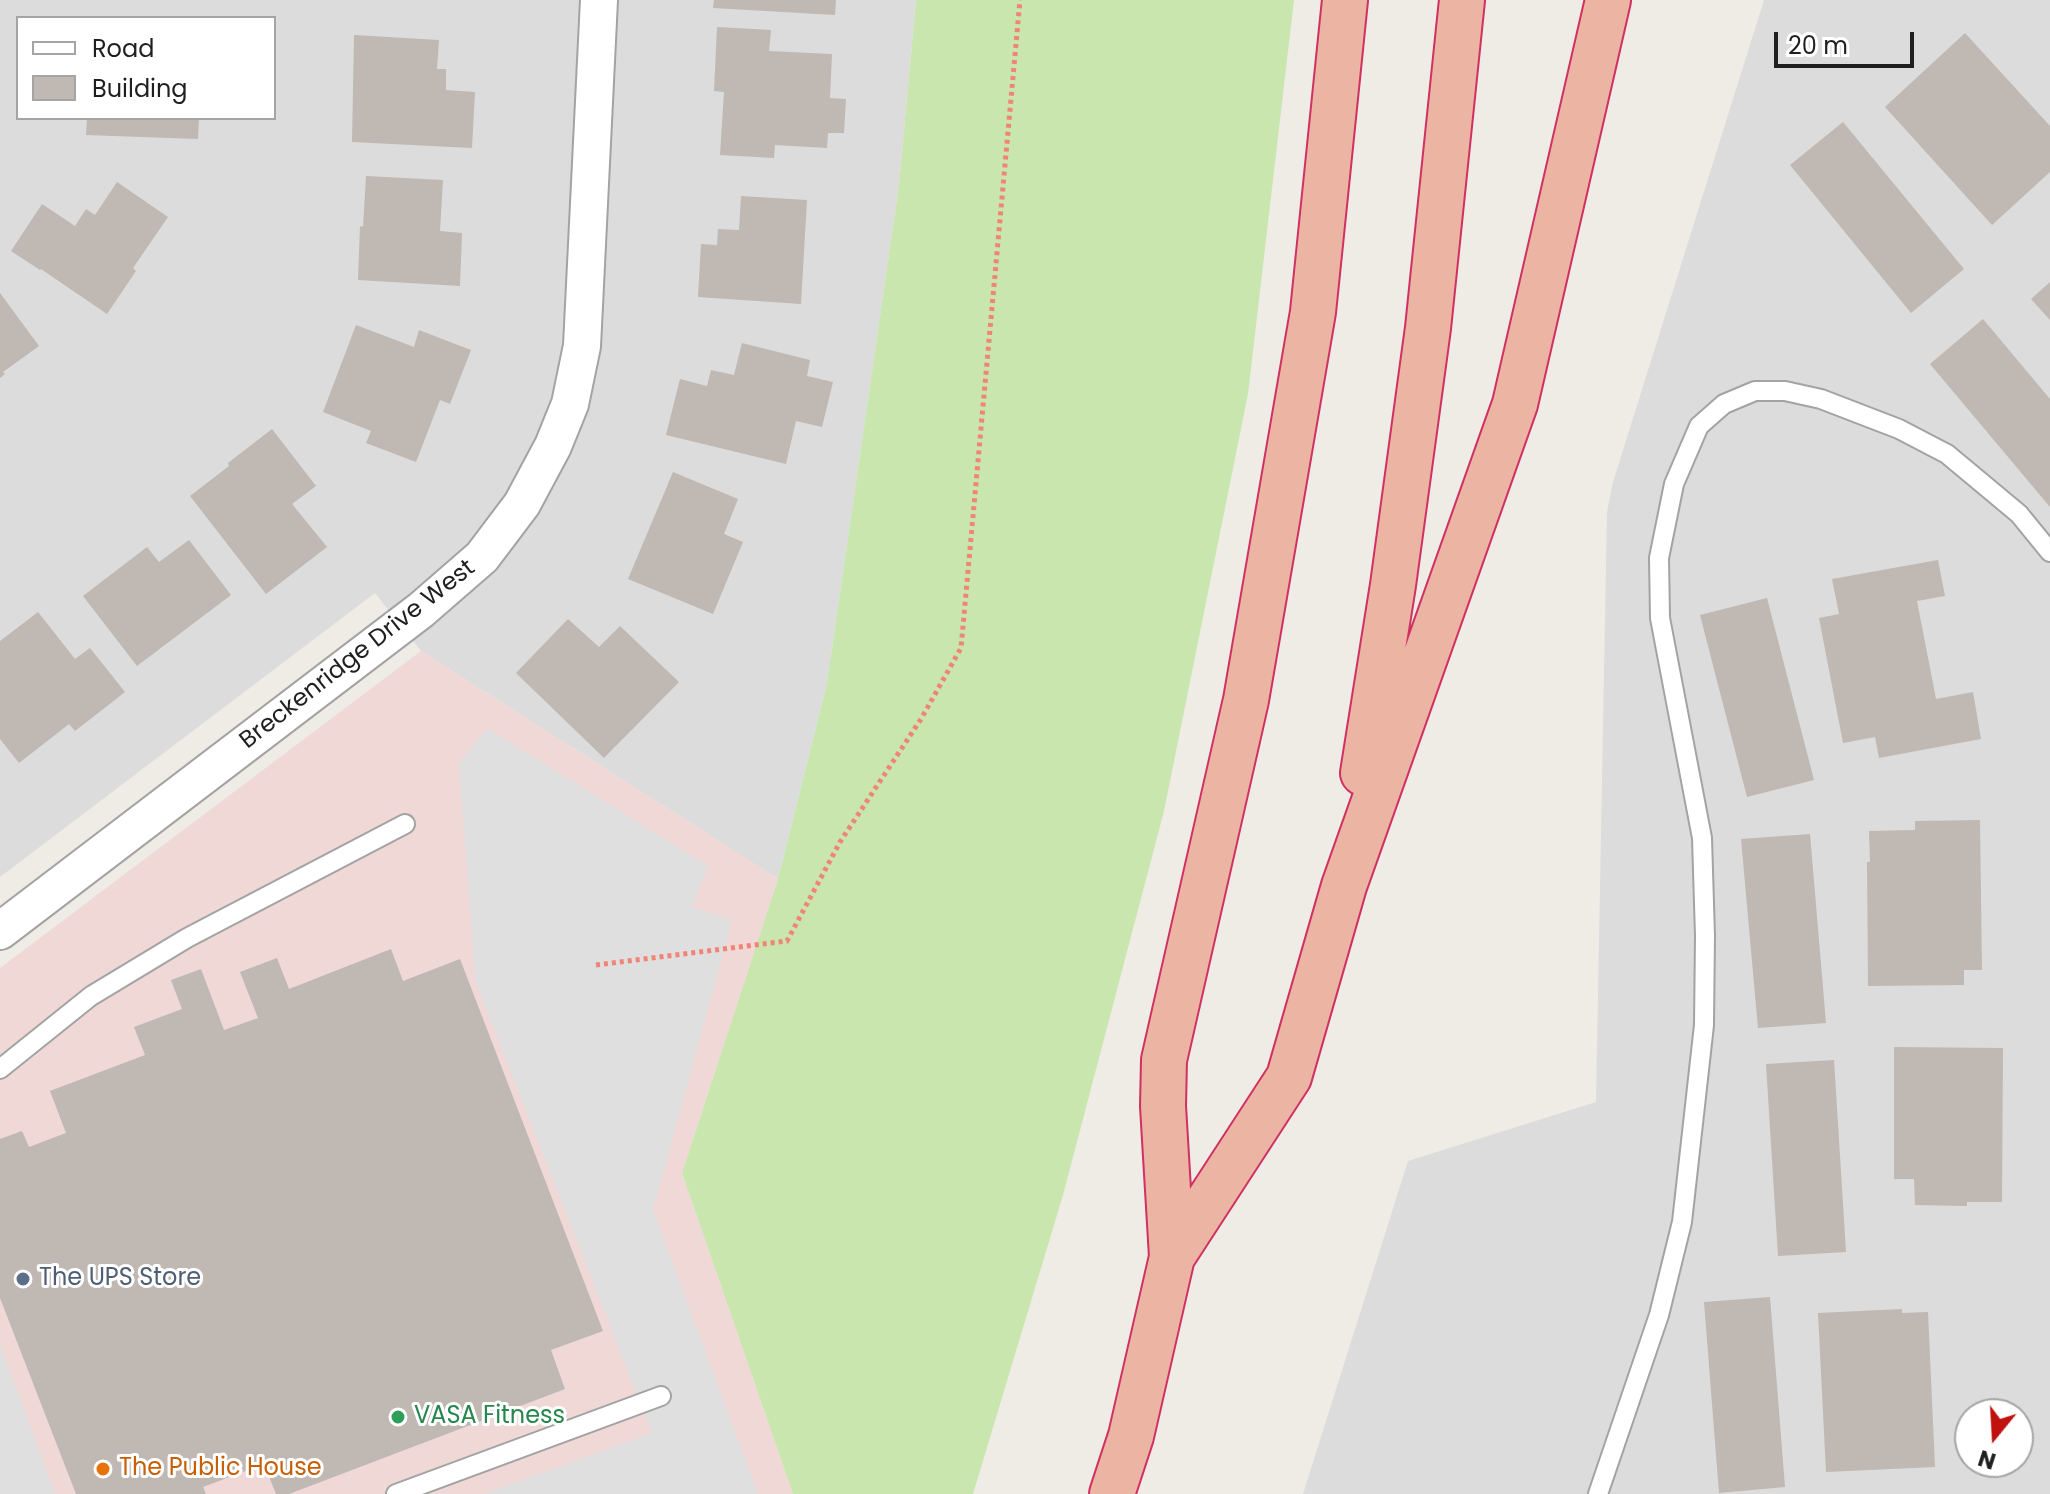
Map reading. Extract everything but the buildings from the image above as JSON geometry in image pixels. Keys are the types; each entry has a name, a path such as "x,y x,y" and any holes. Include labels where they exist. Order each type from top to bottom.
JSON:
{"highway":[{"path":"1112,1494 1131,1436 1172,1257 1163,1106 1164,1060 1246,700 1310,328 1345,0"},
{"path":"1344,886 1393,585 1428,328 1462,0"},
{"path":"1172,1257 1289,1077 1344,886 1515,404 1608,0"}],"street":[{"name":"Breckenridge Drive West","path":"0,931 421,610 482,557 522,504 553,446 570,404 582,346 599,0"}],"lane":[{"path":"1598,1494 1659,1315 1682,1222 1704,1025 1702,838 1660,618 1659,558 1674,484 1699,426 1724,404 1755,391 1785,391 1821,399 1899,429 1947,454 2019,514 2050,552"},
{"path":"0,1069 91,996 175,945 405,824"},
{"path":"396,1494 661,1396"}],"path":[{"path":"596,965 787,941 840,842 921,719 961,648 1020,0"}],"shaded area":[{"path":"0,0 916,0 899,185 827,683 778,879 421,651 375,593 0,877"},
{"path":"1764,0 2050,0 2050,1494 1303,1494 1408,1161 1596,1102 1607,512 1613,482"},
{"path":"421,651 778,879 682,1173 793,1494 0,1494 0,968"},
{"path":"487,728 708,866 692,907 732,920 653,1210 758,1494 484,1494 652,1433 475,980 459,763"},
{"path":"0,1344 55,1494 0,1494"}],"green space":[{"path":"916,0 1294,0 1248,394 1164,811 1063,1195 973,1494 793,1494 682,1173 778,879 827,683 899,185"}],"place":[{"name":"The UPS Store","path":"23,1279"},
{"name":"VASA Fitness","path":"398,1417"},
{"name":"The Public House","path":"103,1469"}]}
